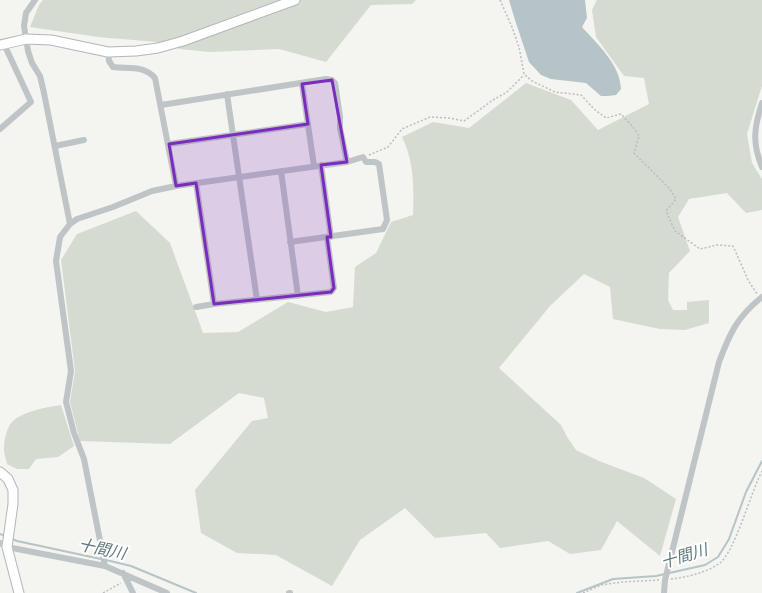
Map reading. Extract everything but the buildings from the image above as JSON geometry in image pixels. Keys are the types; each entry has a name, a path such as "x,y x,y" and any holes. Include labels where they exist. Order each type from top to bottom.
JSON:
{"street":[{"path":"35,0 26,13 24,26 26,39 28,51 41,82 70,224"},
{"path":"1,126 32,102 2,44 26,39 51,40 108,52 136,51 158,48 183,42 295,0"},
{"path":"108,52 109,61 113,67 143,69 151,73 155,78 176,186"},
{"path":"161,104 332,80 335,83 340,117 340,128 347,162"},
{"path":"302,84 314,166"},
{"path":"227,94 257,300"},
{"path":"762,104 758,115 754,140 762,167"},
{"path":"169,144 308,124"},
{"path":"55,146 84,140"},
{"path":"105,566 84,459 74,433 66,402 71,371 56,261 60,237 70,224 77,218 113,207 152,191 196,183 347,162 363,157 366,162 375,162 379,164 386,220 383,229 290,242"},
{"path":"196,307 331,292 334,288 321,165"},
{"path":"281,171 298,296"},
{"path":"196,183 214,304"},
{"path":"664,593 664,580 719,362 730,334 742,315 761,300"},
{"path":"1,472 8,479 14,496 4,544 19,593"},
{"path":"4,544 105,566 167,593"},
{"path":"123,573 134,593"}],"path":[{"path":"500,0 519,47 524,74 532,81 555,92 581,95 594,109 606,118 621,114 634,127 638,136 634,153 670,189 676,199 666,211 675,232 700,249 717,245 733,246 748,280 761,300"},
{"path":"363,157 388,147 402,129 430,117 449,118 464,121 507,92 524,74"},
{"path":"583,593 601,585 622,582 664,580 690,575 708,570 721,562 730,550 762,471"},
{"path":"103,593 126,580"}],"highlighted area":[{"path":"332,80 347,162 321,165 331,237 327,237 334,288 331,292 214,304 196,183 176,186 169,144 308,124 302,84"}],"shaded area":[{"path":"43,0 416,0 412,4 371,5 326,62 279,49 209,52 180,49 157,42 98,37 30,27 39,5"},
{"path":"509,0 585,0 587,18 582,27 607,55 617,71 621,89 616,95 601,96 586,83 551,79 541,75 529,62"},
{"path":"597,0 762,0 762,86 747,134 752,163 762,179 762,210 746,213 727,193 689,199 678,217 690,251 669,273 668,300 673,310 687,310 687,302 709,300 709,323 685,330 660,329 613,319 610,287 584,274 550,306 499,368 561,425 576,450 599,461 644,478 676,499 660,556 617,521 601,550 570,554 548,541 500,548 486,533 435,538 405,508 360,540 332,586 276,555 237,553 201,533 195,490 252,421 268,418 264,398 239,393 170,444 80,441 70,402 75,371 61,260 77,234 136,211 170,243 203,333 238,332 288,302 326,312 353,307 355,267 376,253 391,222 413,215 411,165 402,137 433,122 469,128 526,83 571,100 598,130 649,104 644,78 624,76 596,37 592,10"},
{"path":"61,405 74,446 58,457 36,459 29,469 17,469 7,464 4,451 4,442 12,422 21,415"}],"waterway":[{"name":"十間川","path":"577,593 613,579 656,576 705,565 718,557 729,539 746,492 762,461"},
{"name":"十間川","path":"0,534 6,536"},
{"name":"十間川","path":"10,538 17,541 101,559"},
{"name":"十間川","path":"106,560 131,566 196,593"}]}
